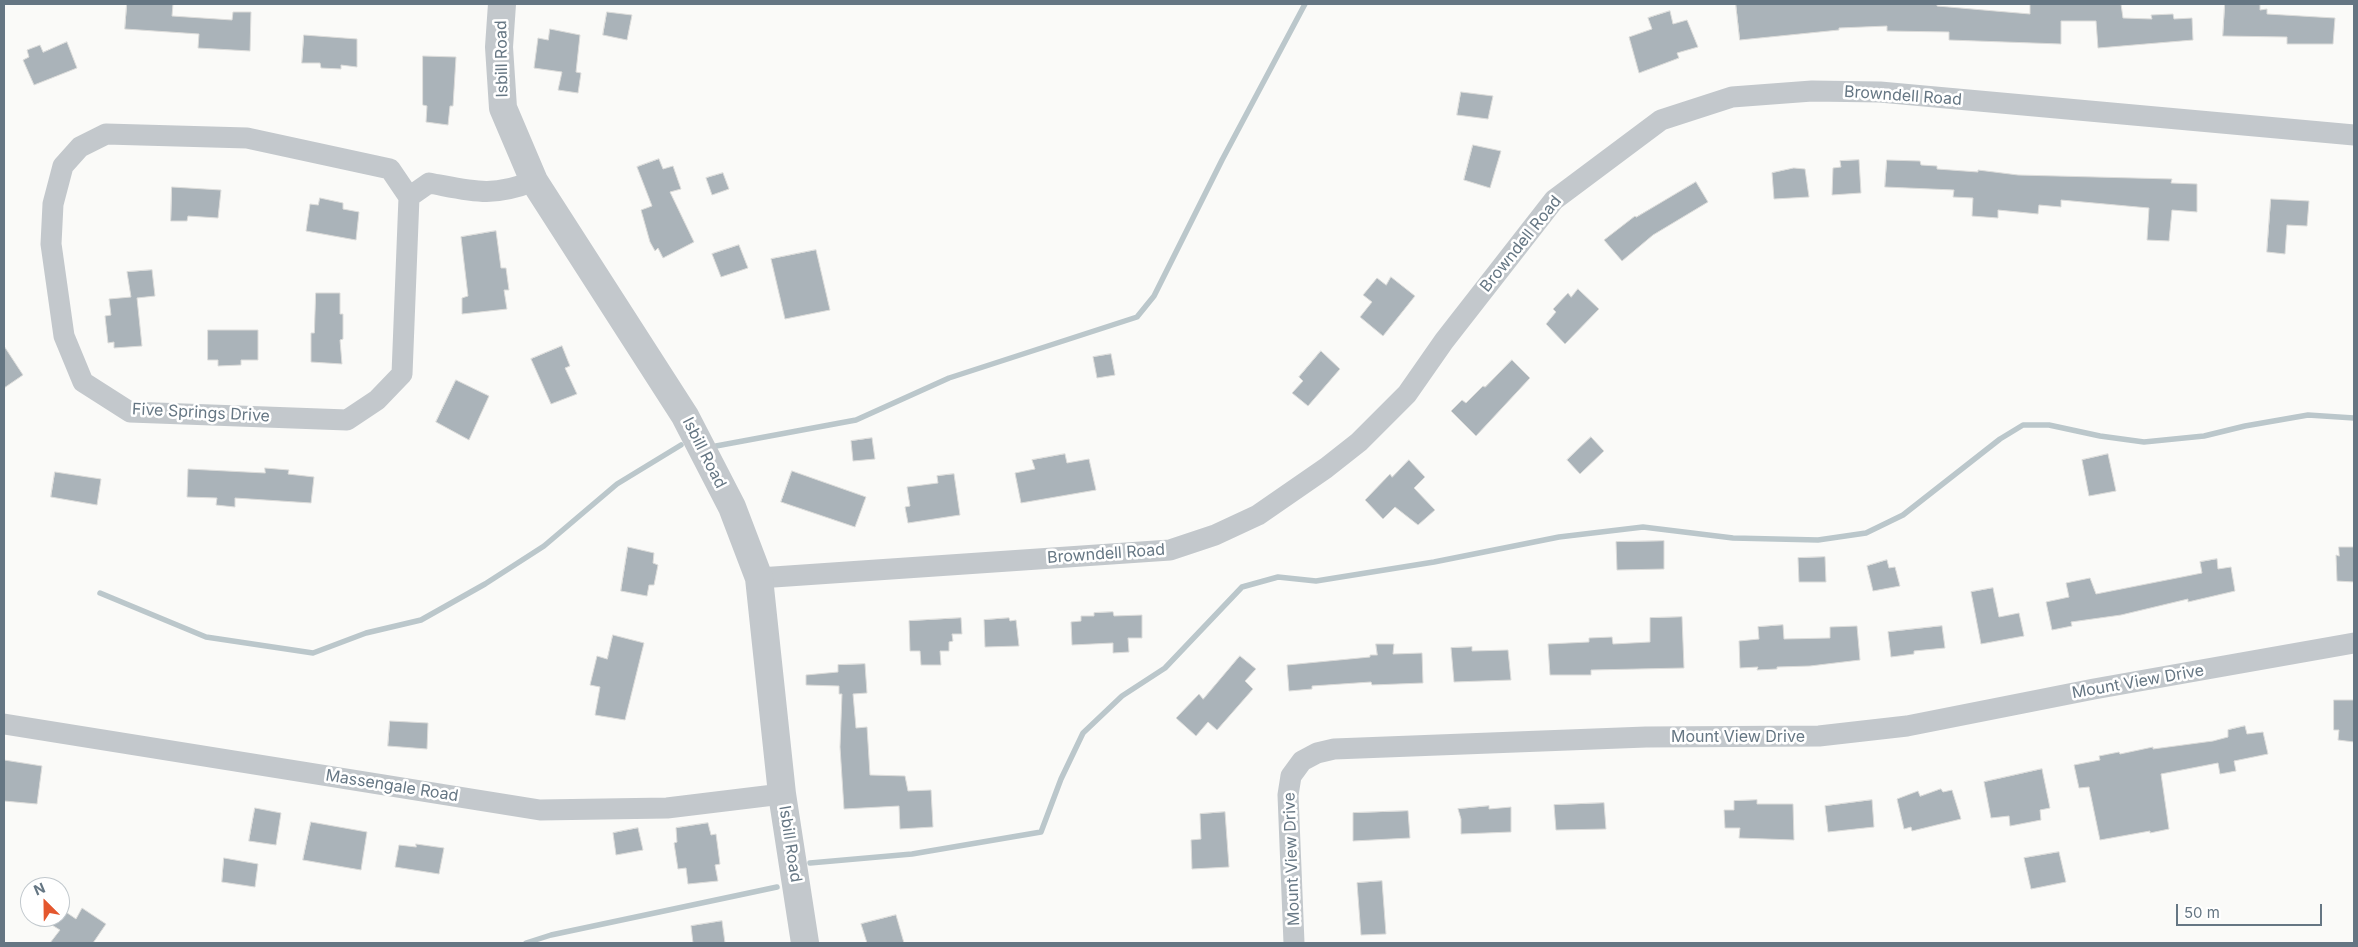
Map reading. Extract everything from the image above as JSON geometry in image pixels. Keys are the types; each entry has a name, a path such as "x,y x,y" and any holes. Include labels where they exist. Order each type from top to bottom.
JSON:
{"street":[{"name":"Isbill Road","path":"502,4 499,47 503,108 534,180 686,416 732,508 759,578 782,794 805,943"},
{"name":"Browndell Road","path":"759,578 1170,550 1216,535 1258,515 1326,468 1359,442 1407,394 1447,337 1554,200 1661,120 1732,97 1812,91 1880,92 2354,135"},
{"name":"Five Springs Drive","path":"106,134 247,138 390,169 409,197 402,374 377,400 347,420 130,412 83,382 64,336 51,244 53,204 63,166 80,147 106,134"},
{"path":"409,197 429,183 483,193 511,190 534,180"},
{"name":"Mount View Drive","path":"1294,943 1288,795 1291,776 1302,761 1317,753 1334,749 1410,745 1646,737 1819,736 1907,726 2094,689 2354,643"},
{"name":"Massengale Road","path":"4,724 540,810 667,808 782,794"}],"building":[{"path":"127,4 173,4 172,16 232,20 233,12 251,12 250,51 198,48 199,34 125,29"},
{"path":"1736,4 1937,4 1937,6 2030,14 2030,4 2121,4 2123,18 2152,19 2151,15 2173,14 2174,19 2192,18 2193,40 2098,48 2096,21 2061,21 2061,44 1949,40 1949,32 1887,31 1887,26 1839,28 1839,30 1740,40"},
{"path":"2225,4 2260,4 2260,10 2267,9 2267,14 2335,18 2333,44 2287,44 2287,37 2223,36"},
{"path":"1670,11 1673,24 1687,20 1698,47 1677,53 1679,58 1639,73 1629,37 1652,29 1648,18"},
{"path":"607,12 632,15 627,40 603,35"},
{"path":"550,29 580,35 576,72 581,73 578,93 558,90 562,72 534,68 538,38 548,40"},
{"path":"304,35 357,39 357,67 341,65 341,69 321,68 320,63 302,63"},
{"path":"67,42 77,68 34,85 23,60 29,57 27,50 40,45 43,52"},
{"path":"423,56 456,57 453,106 450,106 448,125 426,122 427,106 423,105"},
{"path":"1461,92 1493,96 1488,119 1457,115"},
{"path":"1473,145 1501,151 1490,188 1464,180"},
{"path":"659,159 663,169 673,166 681,189 670,192 694,242 663,258 658,248 655,251 650,242 641,210 652,206 637,167"},
{"path":"1859,160 1861,193 1832,195 1833,168 1841,167 1840,161"},
{"path":"1887,160 1920,161 1921,165 1937,166 1937,169 1978,172 1978,170 2018,175 2172,179 2171,183 2197,184 2197,212 2172,210 2169,241 2147,240 2149,208 2061,200 2061,207 2039,205 2038,214 1998,210 1998,218 1972,216 1973,198 1953,197 1954,190 1885,187"},
{"path":"1794,168 1805,169 1809,197 1774,199 1772,173"},
{"path":"723,173 729,189 712,195 706,178"},
{"path":"1696,182 1708,202 1653,235 1622,261 1604,240 1635,216"},
{"path":"172,187 221,190 218,218 188,216 187,221 171,221"},
{"path":"320,198 343,203 343,209 359,212 356,240 306,231 310,204 318,205"},
{"path":"2271,199 2309,201 2307,226 2287,225 2285,254 2267,252"},
{"path":"496,231 501,268 506,268 509,290 504,290 507,309 462,314 462,298 468,296 461,237"},
{"path":"739,245 748,268 721,277 712,254"},
{"path":"816,250 830,310 785,319 771,259"},
{"path":"152,270 155,296 137,298 142,346 114,348 114,342 108,343 105,316 111,315 109,299 131,297 127,272"},
{"path":"1391,277 1415,296 1383,336 1360,317 1372,302 1363,295 1377,278 1386,285"},
{"path":"1578,289 1599,309 1565,344 1546,324 1556,312 1553,309 1568,293 1571,297"},
{"path":"316,293 340,293 340,314 343,314 343,339 340,340 342,364 311,362 311,333 314,333"},
{"path":"208,330 258,330 258,360 241,360 241,365 218,366 218,360 208,360"},
{"path":"4,346 23,375 4,388"},
{"path":"562,346 570,366 565,368 577,394 551,404 531,359"},
{"path":"1321,351 1340,369 1308,406 1292,393 1303,381 1299,377"},
{"path":"1111,354 1115,375 1097,378 1093,357"},
{"path":"1512,360 1530,378 1476,436 1451,411 1462,400 1466,403"},
{"path":"456,380 489,396 469,440 436,422"},
{"path":"1591,437 1604,451 1580,474 1567,460"},
{"path":"872,438 875,459 853,461 851,441"},
{"path":"1065,454 1067,463 1089,459 1096,490 1021,503 1015,473 1035,469 1032,460"},
{"path":"2108,454 2116,491 2089,496 2082,460"},
{"path":"1409,460 1425,477 1414,488 1435,510 1418,525 1395,507 1383,519 1365,500 1390,474 1392,477"},
{"path":"265,468 289,470 288,474 314,477 311,503 235,498 235,507 216,505 217,498 187,497 188,469 265,473"},
{"path":"792,471 866,497 855,527 781,502"},
{"path":"55,472 101,479 97,505 51,497"},
{"path":"954,474 960,515 908,523 905,507 910,506 907,487 938,483 937,476"},
{"path":"1664,541 1664,569 1617,570 1616,542"},
{"path":"628,547 654,553 653,563 658,565 654,585 649,585 647,596 621,591"},
{"path":"2339,547 2354,547 2354,582 2337,581 2336,555 2339,556"},
{"path":"1825,557 1826,582 1799,582 1798,558"},
{"path":"2217,559 2218,569 2231,567 2235,591 2188,602 2188,599 2121,615 2071,622 2072,626 2052,630 2046,602 2069,597 2066,583 2090,578 2096,594 2202,573 2200,562"},
{"path":"1887,560 1889,568 1895,567 1900,586 1873,591 1867,566"},
{"path":"1993,588 1999,617 2019,613 2024,636 1981,644 1971,592"},
{"path":"1113,612 1114,616 1142,615 1142,638 1128,638 1129,652 1113,653 1113,643 1072,645 1071,622 1081,621 1081,616 1094,616 1094,613"},
{"path":"1682,617 1684,668 1591,670 1591,675 1550,675 1548,644 1589,642 1589,638 1612,637 1613,644 1650,642 1650,618"},
{"path":"961,618 962,634 952,634 953,641 949,642 949,651 940,651 941,665 921,665 920,651 910,651 909,621"},
{"path":"1009,618 1010,621 1016,620 1019,646 985,647 984,620"},
{"path":"1783,625 1784,639 1830,638 1830,627 1857,626 1860,660 1810,666 1777,667 1777,669 1757,670 1758,667 1740,668 1739,641 1759,639 1758,627"},
{"path":"1942,626 1945,648 1914,651 1914,654 1891,657 1888,632"},
{"path":"613,635 644,643 625,720 595,715 600,687 590,685 597,656 607,659"},
{"path":"1376,644 1394,644 1393,654 1422,653 1423,683 1372,685 1371,682 1312,686 1312,689 1289,691 1287,665 1370,657 1370,655 1377,655"},
{"path":"1472,647 1472,651 1508,650 1511,680 1454,682 1451,648"},
{"path":"1240,656 1256,669 1245,681 1253,689 1217,730 1208,722 1196,736 1176,718 1199,694 1203,699"},
{"path":"865,664 867,693 853,694 856,728 867,727 870,775 905,776 908,791 931,790 933,827 900,829 899,806 844,809 840,747 842,694 839,694 839,686 806,685 806,675 838,672 838,665"},
{"path":"2334,700 2354,700 2354,742 2338,740 2339,730 2334,730"},
{"path":"390,721 428,723 427,749 388,746"},
{"path":"2245,726 2247,734 2263,732 2268,754 2234,761 2236,771 2220,774 2218,763 2161,774 2169,829 2100,840 2089,787 2079,788 2074,765 2100,760 2099,756 2119,752 2120,754 2153,747 2153,749 2213,741 2228,737 2228,730"},
{"path":"4,760 42,766 37,804 4,801"},
{"path":"2042,769 2050,808 2040,810 2041,820 2010,826 2009,816 1991,818 1984,782"},
{"path":"1941,789 1943,792 1952,790 1961,819 1912,831 1911,827 1904,829 1897,799 1918,791 1920,796"},
{"path":"1757,800 1757,804 1793,804 1794,840 1739,838 1740,828 1725,828 1724,810 1734,810 1734,801"},
{"path":"1872,800 1874,827 1828,832 1825,806"},
{"path":"1604,803 1606,829 1556,830 1554,805"},
{"path":"1489,806 1489,809 1511,807 1511,832 1461,834 1461,819 1458,809"},
{"path":"255,808 281,813 276,845 249,841"},
{"path":"1408,811 1410,838 1353,841 1353,813"},
{"path":"1225,812 1229,867 1192,869 1191,840 1201,839 1200,814"},
{"path":"311,822 367,832 361,870 303,860"},
{"path":"708,823 711,835 716,834 720,864 715,865 718,881 688,884 686,868 678,869 674,843 677,842 676,828"},
{"path":"638,828 643,850 616,855 613,833"},
{"path":"416,844 444,848 439,874 395,867 399,845 416,847"},
{"path":"2059,852 2066,882 2031,889 2024,858"},
{"path":"224,858 258,864 255,887 222,882"},
{"path":"1382,881 1386,934 1361,935 1357,883"},
{"path":"82,908 106,924 93,943 50,943 60,930 55,927 70,927 70,915 76,919"},
{"path":"896,915 904,943 867,943 861,924"},
{"path":"722,921 725,943 693,943 691,926"}],"waterway":[{"path":"716,446 856,420 949,378 1137,317 1154,296 1222,160 1305,4"},
{"path":"810,863 912,854 1041,832 1061,779 1083,733 1122,696 1165,668 1242,587 1278,577 1316,581 1434,562 1559,537 1643,527 1733,538 1818,540 1866,533 1903,515 2000,439 2023,425 2049,425 2100,436 2144,442 2204,436 2245,426 2308,415 2354,418"},
{"path":"100,593 206,637 313,653 366,633 421,620 485,584 544,546 617,484 681,445"},
{"path":"526,943 551,935 777,887"}]}
